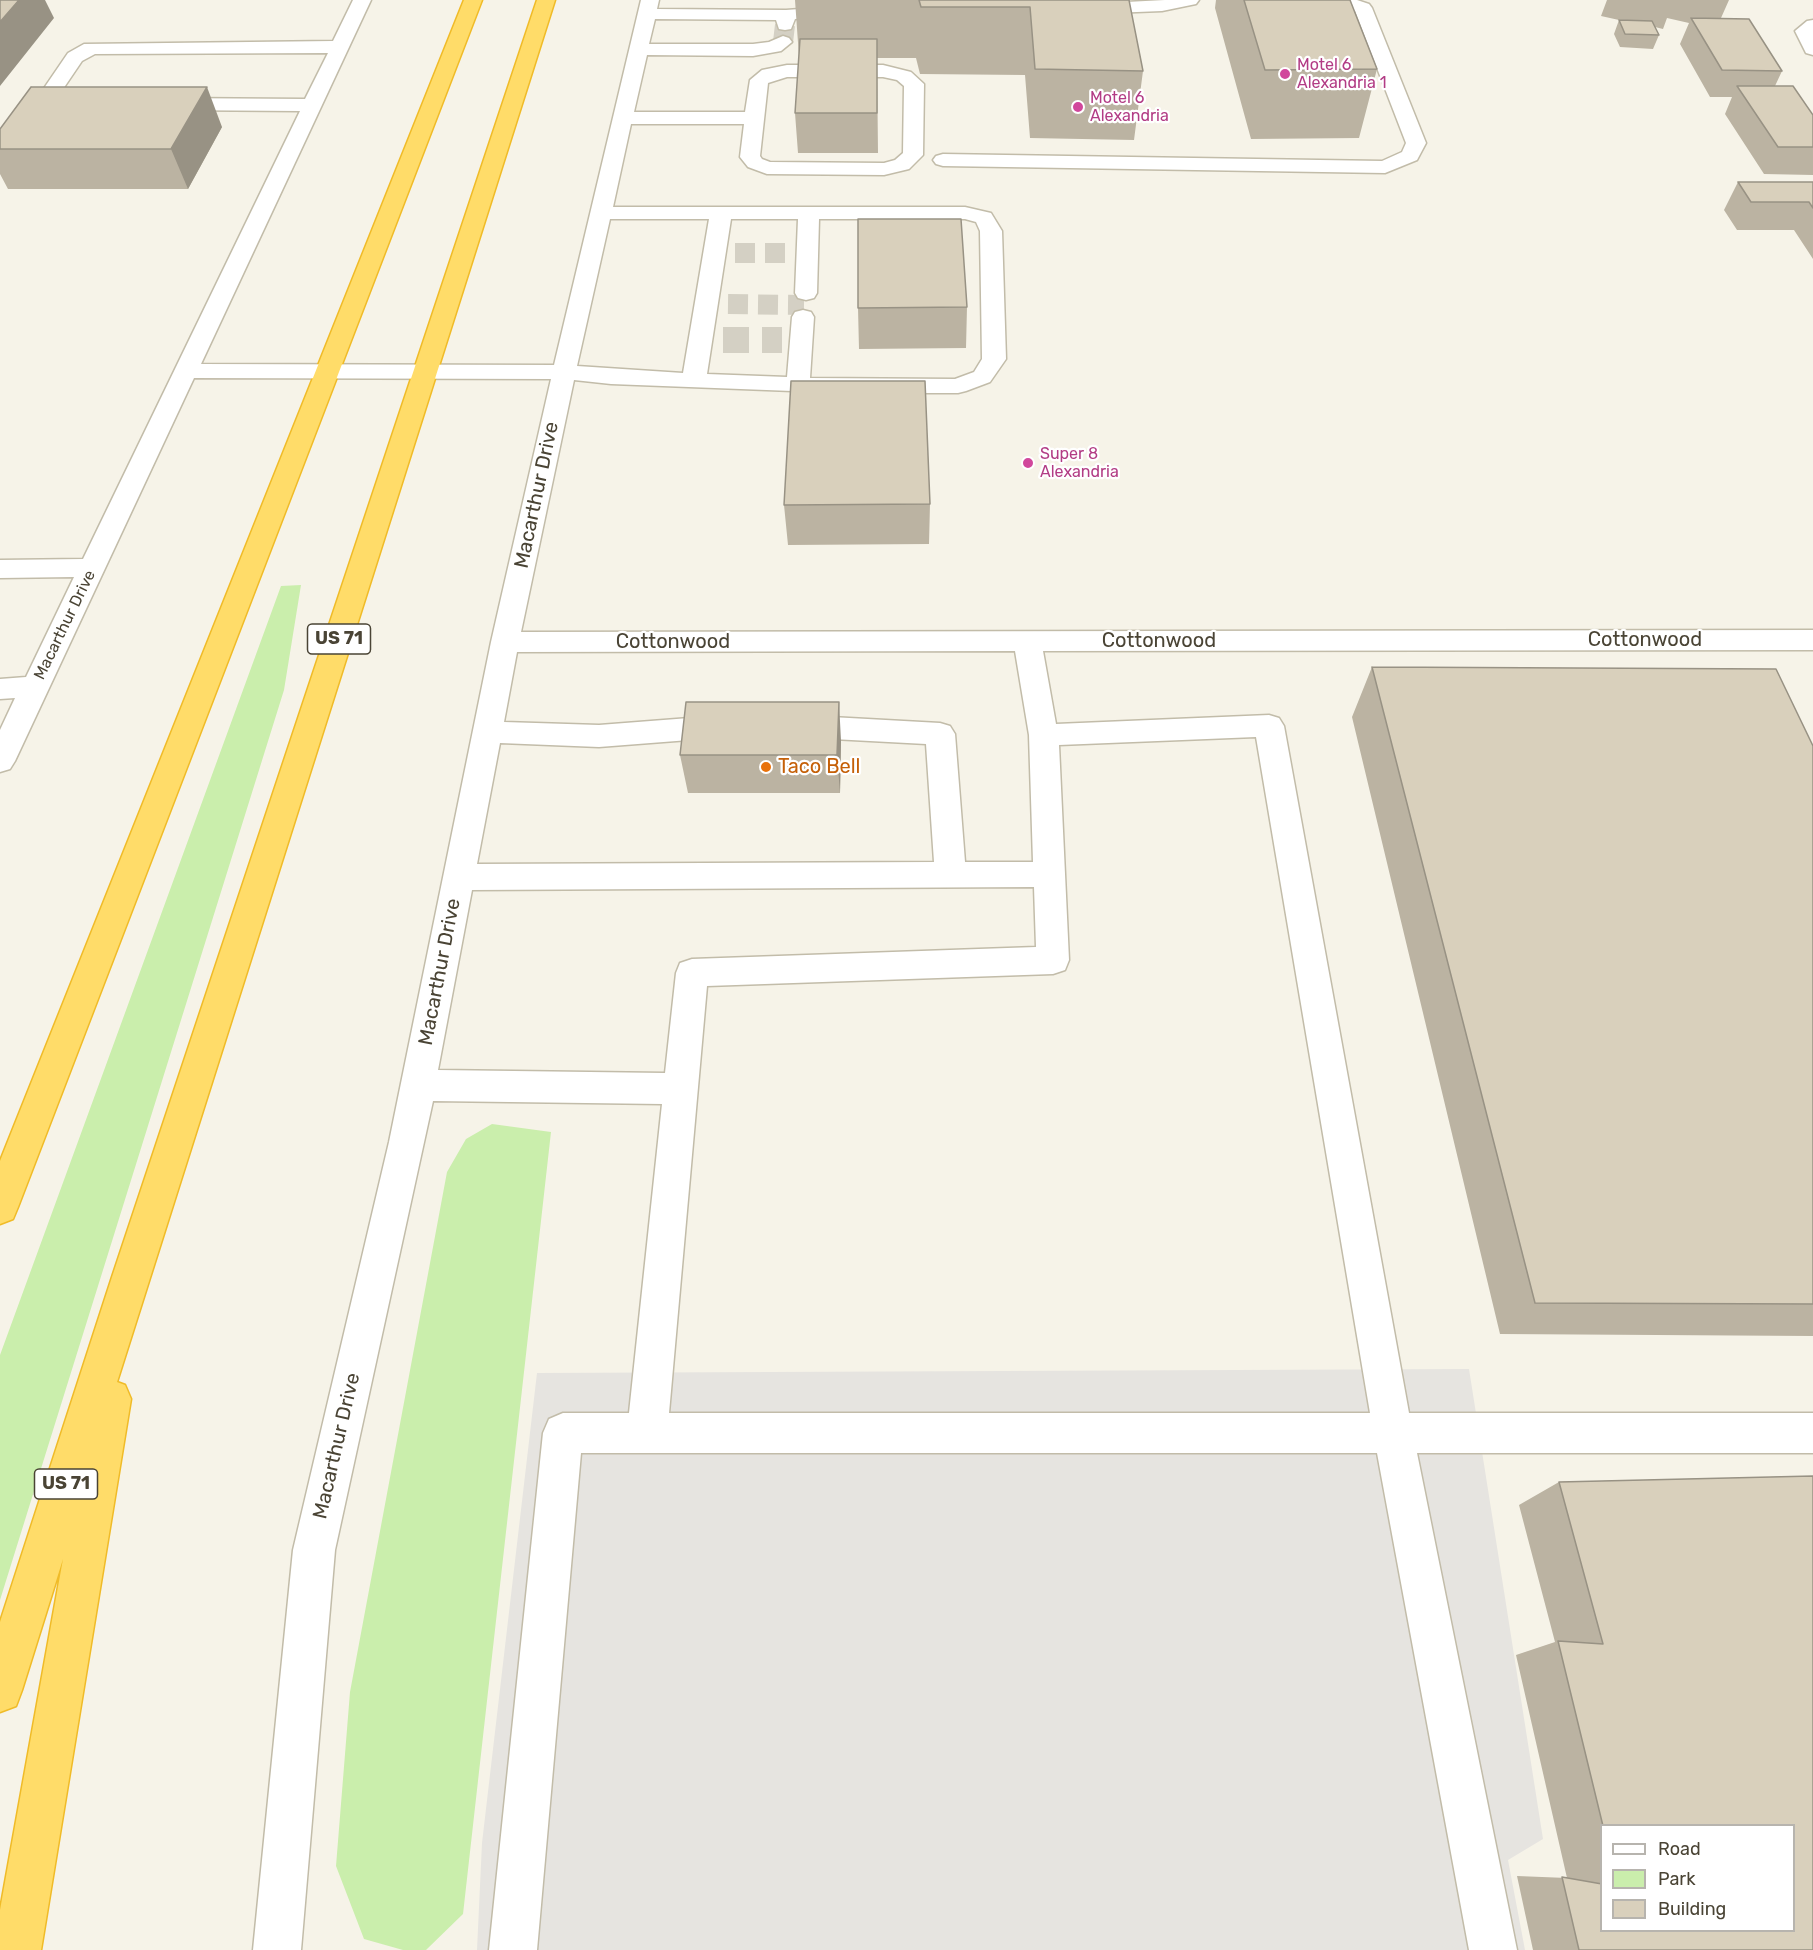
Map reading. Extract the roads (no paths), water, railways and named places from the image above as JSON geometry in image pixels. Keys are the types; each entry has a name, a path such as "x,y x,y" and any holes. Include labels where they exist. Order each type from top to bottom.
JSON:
{"highway":[{"path":"0,1207 473,0"},
{"name":"US 71","path":"0,1690 131,1277 546,0"},
{"path":"16,1950 131,1277"}],"street":[{"name":"Macarthur Drive","path":"0,761 362,0"},
{"path":"1072,9 1162,6 1191,0"},
{"path":"943,160 1385,167 1410,156 1416,143 1363,8 1340,0"},
{"name":"Macarthur Drive","path":"277,1950 314,1550 418,1085 505,642 648,7"},
{"path":"648,7 734,14 785,28"},
{"path":"639,49 753,50 774,47 785,28 808,12 856,11"},
{"path":"728,50 734,14"},
{"path":"1813,25 1803,31 1813,49"},
{"path":"102,103 69,103 50,94 75,57 91,48 339,47"},
{"path":"84,82 91,67 103,60 212,59 234,48"},
{"path":"787,71 883,71 904,76 914,84 913,155 902,165 884,169 767,168 755,163 750,157 754,118 759,80 769,74 787,71"},
{"path":"151,95 225,104 312,105"},
{"path":"623,118 754,118"},
{"path":"187,371 564,372 798,384 958,386 982,377 994,359 991,231 984,217 965,213 601,213"},
{"path":"694,380 712,339 724,253 721,213"},
{"path":"799,285 798,253 809,213"},
{"path":"796,333 798,384"},
{"path":"0,569 93,568"},
{"name":"Cottonwood","path":"505,642 1813,640"},
{"path":"647,1433 692,973 1053,960 1044,735 1027,641"},
{"path":"0,688 35,687"},
{"path":"489,732 599,736 760,725 940,734 950,874"},
{"path":"1044,735 1269,726 1393,1433 1493,1950"},
{"path":"459,877 1050,874"},
{"path":"418,1085 680,1089"},
{"path":"513,1950 563,1433 1813,1433"}],"tunnel":[{"path":"783,42 785,25"},
{"path":"735,253 788,253"},
{"path":"728,304 804,305"},
{"path":"723,340 782,340"}],"place":[{"name":"Motel 6 Alexandria 1","path":"1285,74"},
{"name":"Motel 6 Alexandria","path":"1078,107"},
{"name":"Super 8 Alexandria","path":"1028,463"},
{"name":"Taco Bell","path":"766,767"}]}
